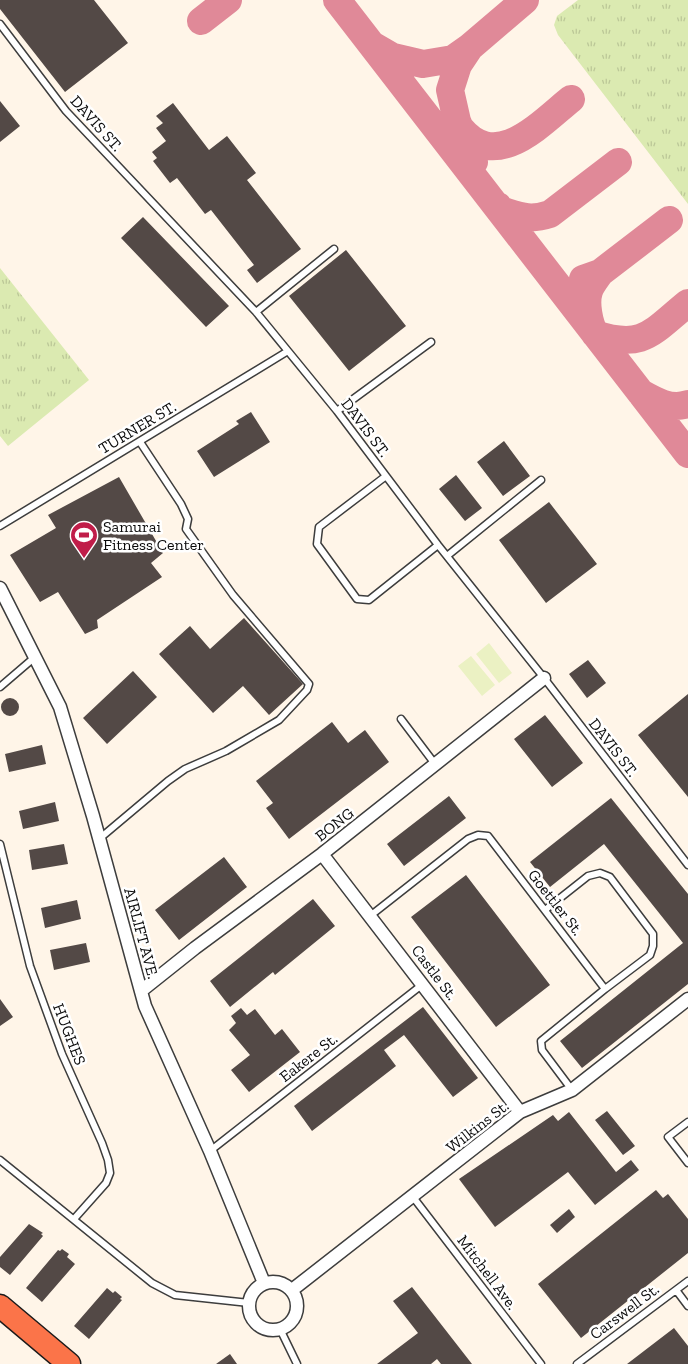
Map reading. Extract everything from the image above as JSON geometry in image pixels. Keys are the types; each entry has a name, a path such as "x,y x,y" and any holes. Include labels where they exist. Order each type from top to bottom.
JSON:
{"highway":[{"path":"0,1306 69,1364"},
{"path":"0,1324 49,1364"}],"street":[{"name":"AIRLIFT AVE.","path":"0,588 36,656 60,707 145,1006 210,1151 264,1283"},
{"name":"BONG","path":"141,991 195,948 322,854 544,678"},
{"name":"Castle St.","path":"322,854 520,1112"},
{"name":"Wilkins St.","path":"292,1290 520,1112 572,1090 688,999"},
{"path":"276,1281 288,1286 296,1297 297,1313 287,1326 268,1330 257,1324 250,1315 249,1303 254,1291 264,1283 276,1281"}],"lane":[{"name":"DAVIS ST.","path":"0,24 66,111 256,312 288,351 337,411 438,545 544,678 688,866"},
{"path":"256,312 334,249"},
{"path":"337,411 431,342"},
{"name":"TURNER ST.","path":"0,526 288,351"},
{"path":"99,840 185,768 226,751 279,720 307,690 309,684 233,595 186,529 188,519 181,504 140,442"},
{"path":"386,476 319,527 317,544 357,598 369,600 438,545"},
{"path":"448,556 541,480"},
{"path":"0,687 36,656"},
{"path":"401,720 435,764"},
{"name":"Goettler St.","path":"370,916 468,839 478,835 488,836 605,989"},
{"name":"HUGHES","path":"0,844 1,856 30,966 62,1054 108,1160 110,1173 106,1183 74,1219"},
{"path":"545,910 588,876 600,873 610,877 653,934 653,946 650,955 541,1041 542,1050 572,1090"},
{"name":"Eakere St.","path":"210,1151 423,984"},
{"path":"688,1122 668,1137 688,1163"},
{"path":"0,1160 152,1283 175,1295 249,1303"},
{"name":"Mitchell Ave.","path":"413,1197 541,1364"},
{"name":"Carswell St.","path":"577,1364 688,1281"},
{"path":"676,1290 688,1306"},
{"path":"280,1329 297,1364"}],"green space":[{"path":"578,0 688,0 688,204 558,35 554,25 557,16"},
{"path":"0,268 89,380 8,446 0,436"},
{"path":"489,643 512,673 499,683 476,654"},
{"path":"471,656 495,685 482,696 458,666"}],"building":[{"path":"0,0 94,0 128,43 65,92 0,9"},
{"path":"0,101 20,126 0,142"},
{"path":"173,103 209,150 227,136 256,173 247,180 301,249 257,283 247,270 254,265 211,210 205,214 177,178 170,183 153,161 157,158 152,152 166,141 156,128 163,123 156,116"},
{"path":"143,217 229,306 206,327 121,238"},
{"path":"346,250 406,326 349,371 289,296"},
{"path":"251,412 270,442 214,477 197,451 239,424 236,421"},
{"path":"504,441 530,476 503,496 477,462"},
{"path":"456,475 482,508 465,521 439,489"},
{"name":"Samurai Fitness Center","path":"119,477 163,553 151,563 162,577 97,620 98,628 85,634 58,592 40,602 10,555 56,528 48,515"},
{"path":"549,502 597,564 546,603 499,540"},
{"path":"244,618 303,684 269,715 243,686 213,713 159,654 190,626 210,649"},
{"path":"588,660 606,683 587,698 569,674"},
{"path":"133,671 157,697 107,744 83,718"},
{"path":"688,694 688,797 638,735"},
{"path":"6,698 14,698 19,703 17,714 6,716 1,711 1,703"},
{"path":"545,715 583,763 552,787 514,739"},
{"path":"332,722 348,743 365,730 389,762 289,839 266,808 273,803 256,781"},
{"path":"42,745 46,764 9,772 5,754"},
{"path":"449,796 466,818 404,866 387,844"},
{"path":"611,798 688,894 688,984 582,1068 560,1041 683,943 604,844 550,887 530,862"},
{"path":"55,802 59,821 23,829 19,811"},
{"path":"64,844 68,864 32,870 29,850"},
{"path":"224,857 247,887 179,940 155,910"},
{"path":"466,875 550,985 496,1027 411,917"},
{"path":"313,899 335,926 275,975 273,972 230,1007 210,981"},
{"path":"77,900 81,919 45,928 41,908"},
{"path":"86,943 90,962 54,970 50,950"},
{"path":"0,999 13,1017 0,1026"},
{"path":"423,1007 478,1078 453,1097 404,1035 384,1050 396,1066 312,1131 294,1106"},
{"path":"241,1008 247,1015 255,1009 275,1035 282,1029 300,1052 249,1092 231,1070 250,1055 229,1030 236,1023 231,1016"},
{"path":"607,1111 635,1146 623,1155 595,1120"},
{"path":"569,1112 616,1172 631,1160 639,1170 595,1205 568,1172 495,1227 459,1179 553,1115 558,1121"},
{"path":"656,1190 663,1198 668,1194 688,1219 688,1253 581,1338 538,1284"},
{"path":"569,1209 575,1217 557,1233 550,1225"},
{"path":"29,1224 43,1233 41,1234 43,1236 10,1275 0,1267 0,1257"},
{"path":"62,1249 69,1254 67,1257 75,1264 42,1302 26,1288 58,1250"},
{"path":"412,1287 472,1364 441,1364 437,1359 431,1364 377,1364 418,1333 393,1301"},
{"path":"107,1288 113,1293 115,1291 122,1297 120,1299 122,1300 89,1339 74,1326"},
{"path":"674,1328 688,1346 688,1364 627,1364"},
{"path":"230,1354 237,1364 216,1364"}],"taxiway":[{"path":"201,21 228,0"},
{"path":"337,0 688,454"},
{"path":"374,46 393,57 423,64 453,59 525,0"},
{"path":"470,47 458,65 450,90 457,121 474,162"},
{"path":"461,129 475,141 489,146 503,145 518,140 532,131 571,99"},
{"path":"498,206 500,210 525,217 550,214 618,162"},
{"path":"583,279 600,273 669,220"},
{"path":"600,273 590,289 587,301 589,319 595,334 625,340 636,339 656,330 688,303"},
{"path":"641,393 658,402 669,405 682,406 688,404"}],"place":[{"name":"Samurai Fitness Center","path":"84,559"}]}
